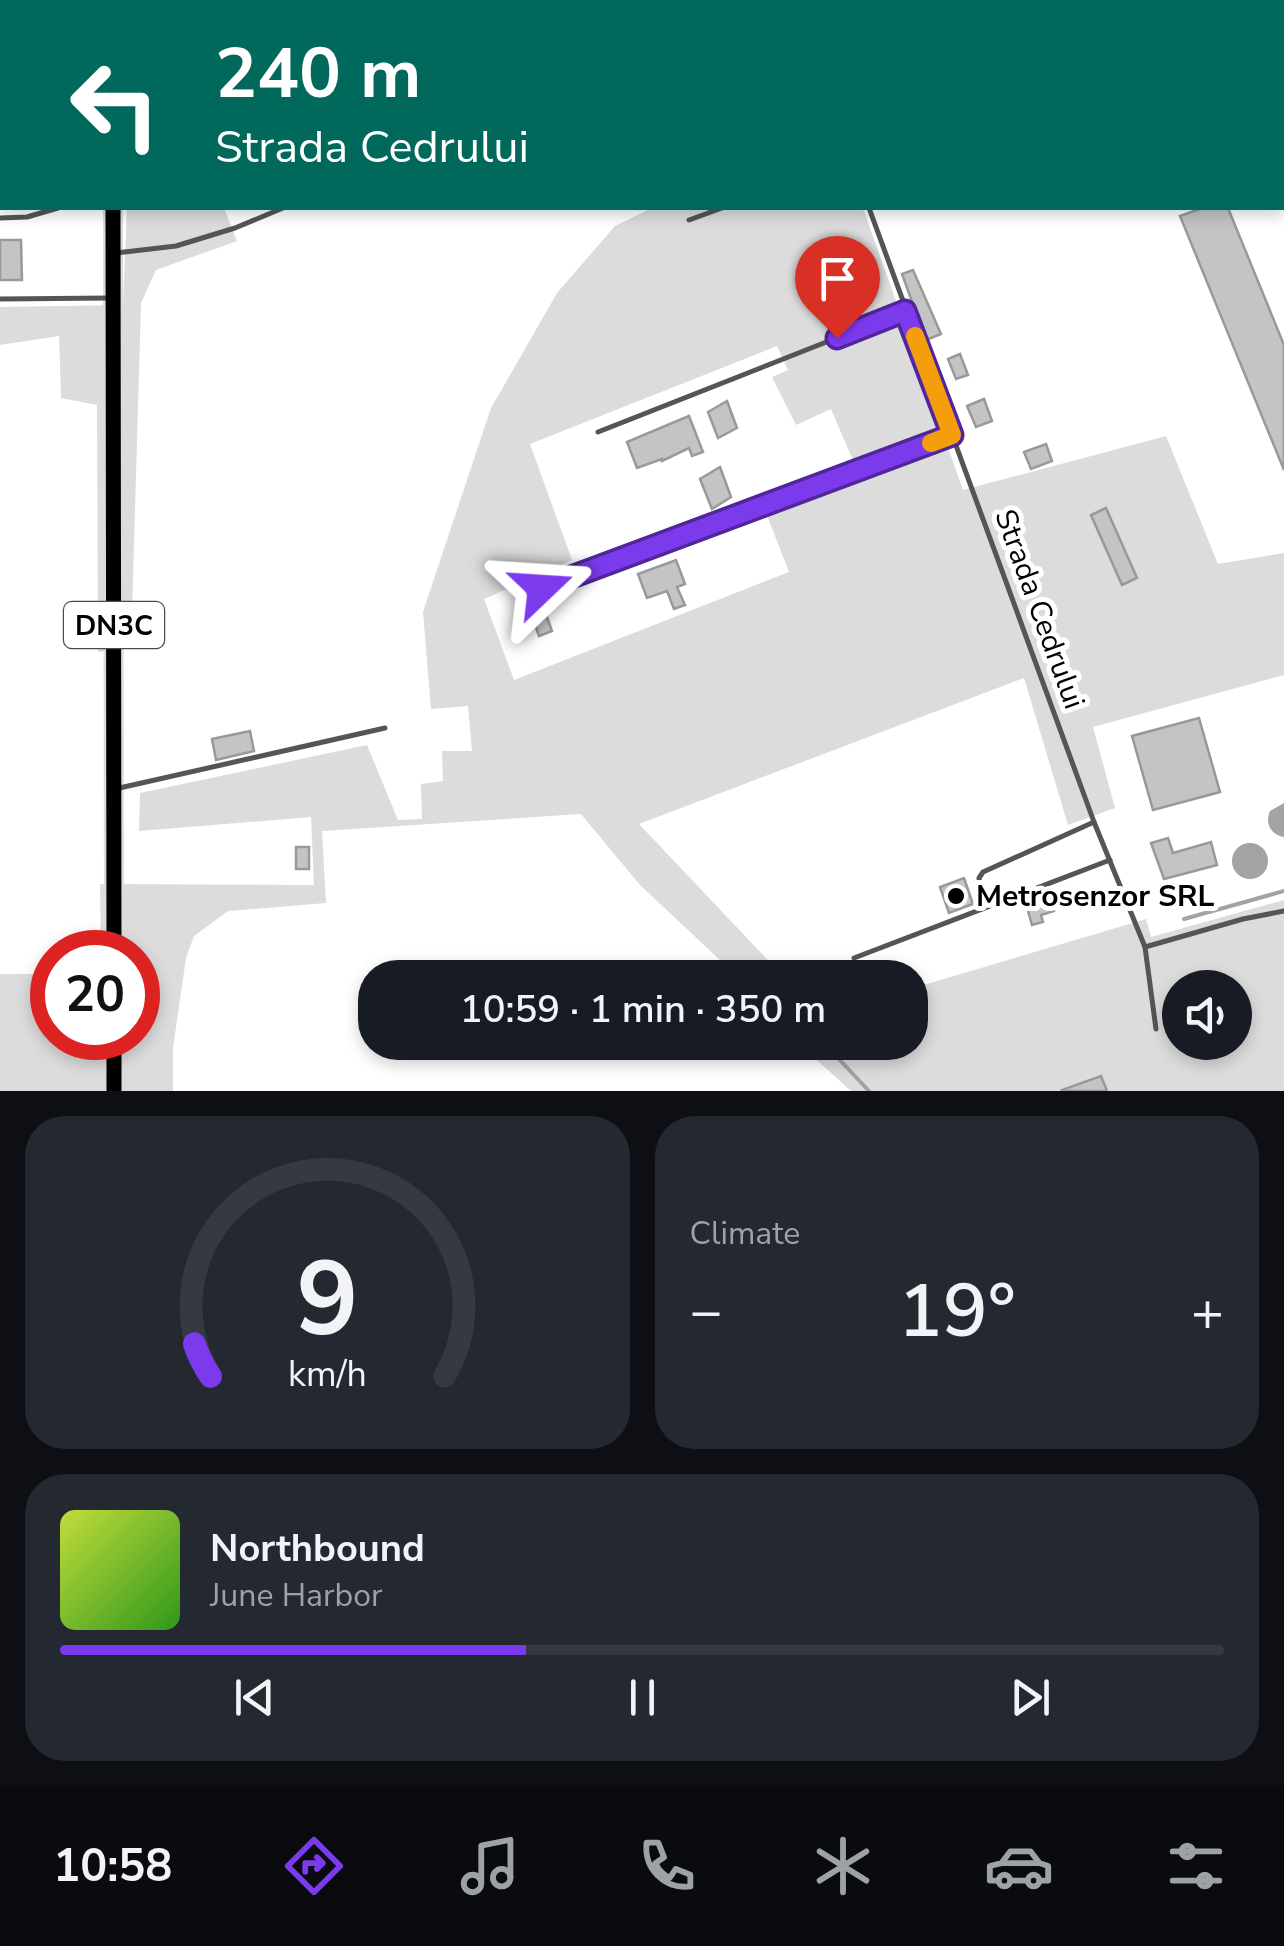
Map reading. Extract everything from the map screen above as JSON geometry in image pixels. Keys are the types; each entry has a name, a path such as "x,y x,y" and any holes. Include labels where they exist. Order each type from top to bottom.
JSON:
{"main road":[{"name":"DN3C","path":"113,215 114,930"},
{"path":"114,1060 114,1091"}],"lane":[{"path":"0,218 27,218 52,210"},
{"path":"112,253 176,246 278,210"},
{"path":"689,220 716,210"},
{"name":"Strada Cedrului","path":"870,210 1094,822 1145,947 1156,1029"},
{"path":"0,299 113,298"},
{"path":"598,432 905,311"},
{"path":"542,588 952,435"},
{"path":"114,789 385,728"},
{"path":"982,909 979,878 983,872 1094,822"},
{"path":"854,958 1110,860"},
{"path":"1145,947 1284,911"}],"shaded area":[{"path":"127,210 225,210 237,241 156,270 141,303 131,648 98,652 97,405 61,398 59,336 0,345 0,307 123,305"},
{"path":"648,210 864,210 963,490 1166,436 1218,564 1284,553 1284,675 1093,727 1115,808 1068,825 1024,678 639,824 768,960 720,960 640,885 581,814 322,831 326,903 228,911 194,936 186,958 173,1048 173,1091 0,1091 0,974 30,974 30,1060 160,1060 160,930 101,930 100,884 314,885 311,817 139,831 140,793 367,745 398,820 422,819 421,784 443,781 442,751 472,751 468,706 431,709 423,612 491,408 557,293 615,226","holes":["777,346 788,370 772,377 796,425 831,409 860,477 766,513 789,572 514,680 484,599 572,560 530,444"]},
{"path":"1284,803 1283,837 1272,831 1268,820 1270,811"},
{"path":"1250,843 1263,848 1268,861 1263,874 1250,879 1237,874 1232,861 1237,848"},
{"path":"1284,900 1284,1091 851,1091 817,1060 928,1060 928,984 1146,919 1151,937"}],"building":[{"path":"1196,210 1229,210 1284,345 1284,470 1180,216"},
{"path":"0,240 21,240 22,280 0,280"},
{"path":"913,270 941,334 926,340 902,274"},
{"path":"960,354 968,375 956,379 948,359"},
{"path":"984,399 992,421 976,427 967,406"},
{"path":"727,401 737,428 718,438 708,412"},
{"path":"689,416 703,452 692,456 689,448 637,468 627,442"},
{"path":"1046,444 1052,461 1031,469 1024,452"},
{"path":"720,467 731,497 712,509 700,479"},
{"path":"1106,508 1137,578 1122,585 1091,515"},
{"path":"676,560 685,584 677,587 685,605 674,609 667,591 647,598 638,574"},
{"path":"544,609 552,631 539,636 531,613"},
{"path":"1199,718 1220,792 1153,810 1132,736"},
{"path":"250,731 254,751 216,760 212,739"},
{"path":"1168,838 1173,853 1211,842 1217,865 1164,879 1151,843"},
{"path":"296,847 309,847 309,869 296,869"},
{"name":"Metrosenzor SRL","path":"964,878 973,904 949,913 940,887"},
{"path":"1050,897 1054,911 1041,915 1043,922 1032,925 1026,904"},
{"path":"1101,1076 1107,1091 1062,1090"}],"waterway":[{"path":"1184,919 1284,891"},
{"path":"840,1060 869,1091"}],"slow traffic":[{"path":"915,336 952,435 931,443"}],"place":[{"name":"Metrosenzor SRL","path":"956,896"}],"route":[{"path":"542,588 952,435 905,311 837,338"}]}
